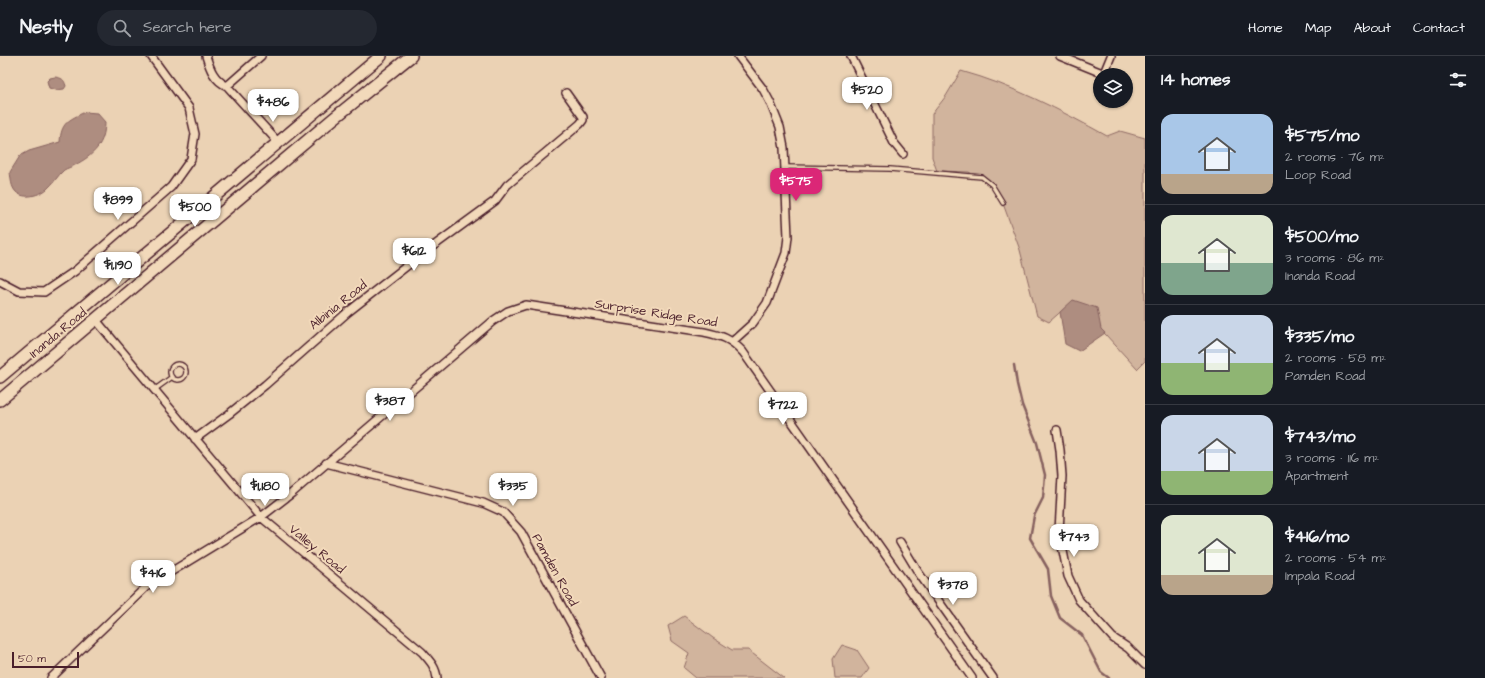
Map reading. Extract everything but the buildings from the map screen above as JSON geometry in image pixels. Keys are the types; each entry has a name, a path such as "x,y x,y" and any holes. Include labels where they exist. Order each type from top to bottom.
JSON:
{"main road":[{"name":"Inanda Road","path":"0,376 382,56"},
{"name":"Inanda Road","path":"0,400 333,119 409,57"}],"street":[{"path":"0,281 19,291 44,292 75,271 171,187 191,159 195,134 189,108 151,56"},
{"path":"206,56 214,75 221,83 227,86 278,142"},
{"path":"227,86 261,56"},
{"path":"733,341 753,323 767,303 786,253 788,237 785,166 782,139 770,102 738,56"},
{"path":"851,56 894,143 903,154"},
{"path":"1060,56 1093,69"},
{"path":"1108,68 1111,56"},
{"name":"Albinia Road","path":"195,439 259,390 348,312 417,258 495,201 507,185 580,124 583,117 566,93"},
{"name":"Surprise Ridge Road","path":"51,678 146,587 261,517 292,493 493,321 514,308 526,305 562,309 704,332 722,336 733,341 743,352 972,678"},
{"name":"Valley Road","path":"96,320 261,517 422,652 436,671 437,678"},
{"path":"1057,430 1062,476 1059,531 1068,576 1079,600 1113,638 1128,648 1145,665"},
{"name":"Pamden Road","path":"326,463 465,498 490,505 503,512 521,532 601,678"},
{"path":"900,542 918,572 993,678"}],"lane":[{"path":"785,166 890,169 982,177 992,185 1003,203"},
{"path":"178,364 185,368 186,373 184,377 180,379 175,379 172,377 170,368 173,365 178,364"},
{"path":"154,390 172,377"}],"shaded area":[{"path":"961,71 999,83 1036,99 1107,136 1120,131 1145,138 1145,361 1137,369 1074,300 1049,322 1037,316 1020,250 998,190 969,172 937,171 932,157 932,114 946,96"},
{"path":"55,77 63,80 66,86 64,89 56,90 49,88 47,81 50,78"},
{"path":"85,112 97,113 105,122 101,143 93,153 74,166 64,170 44,191 32,196 23,196 16,192 12,185 10,172 20,156 29,151 60,142 62,130 66,123"},
{"path":"1073,300 1097,308 1101,329 1105,333 1079,351 1065,344 1060,312"},
{"path":"684,616 732,650 748,650 784,678 696,678 684,668 689,653 672,641 668,626"},
{"path":"842,645 857,650 869,668 862,678 835,678 833,659"}],"waterway":[{"path":"1014,365 1022,405 1037,443 1045,475 1043,498 1034,516 1030,538 1048,569 1051,596 1060,618 1082,635 1101,672 1109,678"}]}
